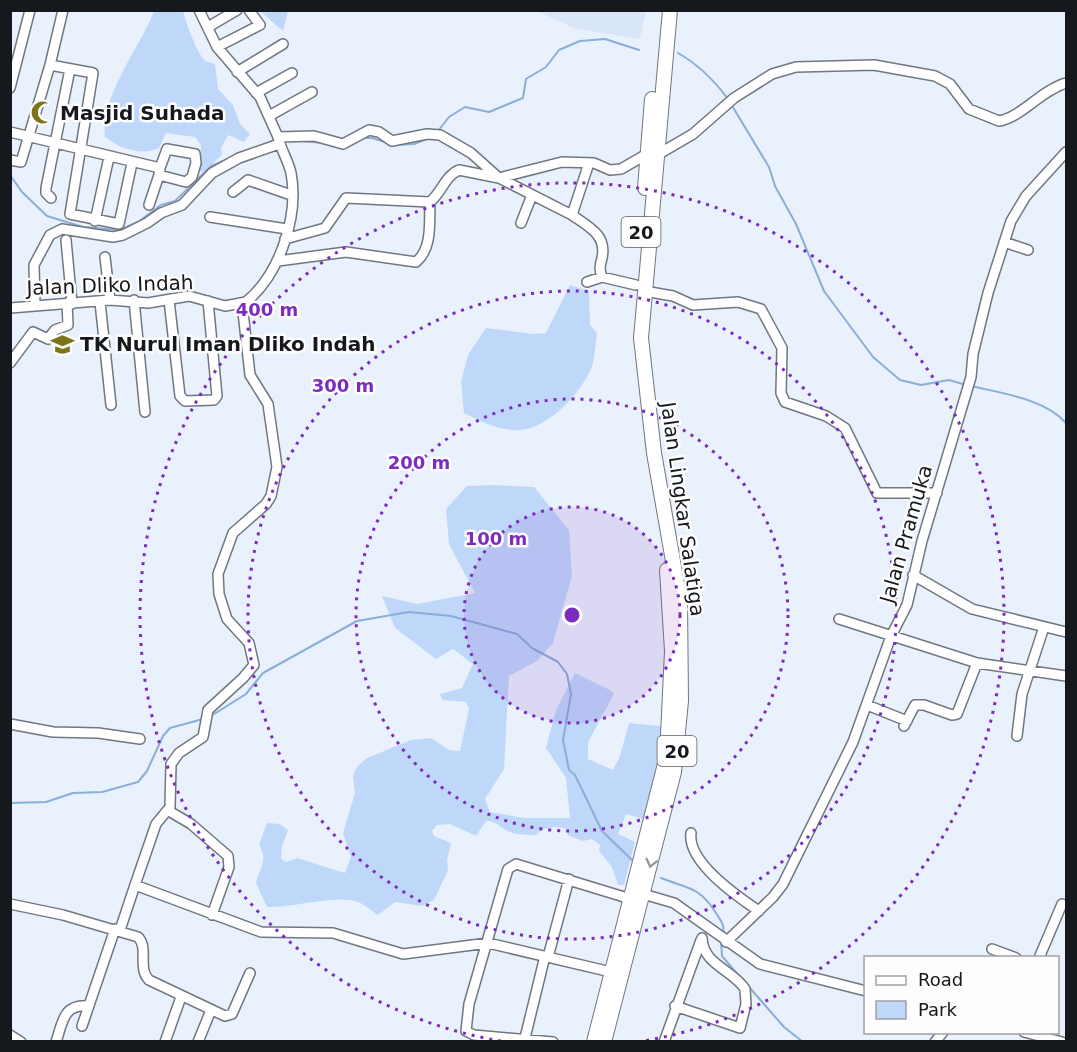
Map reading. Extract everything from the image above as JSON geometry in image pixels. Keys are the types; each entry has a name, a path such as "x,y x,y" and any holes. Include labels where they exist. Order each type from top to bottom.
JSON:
{"highway":[{"name":"Jalan Lingkar Salatiga","path":"604,1041 662,799 670,716 672,575 638,399 633,328 640,288 652,154 661,10"},
{"name":"Jalan Lingkar Salatiga","path":"652,154 670,10"},
{"name":"Jalan Lingkar Salatiga","path":"594,1041 611,972 638,899"}],"street":[{"path":"10,88 30,10"},
{"path":"10,160 21,162 50,64 63,10"},
{"path":"82,1026 156,824 169,812 171,764 191,743 203,737 209,708 254,666 249,644 230,626 225,614 218,574 232,533 266,504 271,496 277,467 267,400 250,375 242,303 253,295 278,261 287,229 291,174 269,116 256,93 217,47 199,10"},
{"path":"208,27 237,10"},
{"path":"217,47 260,25 249,10"},
{"path":"237,72 283,44"},
{"path":"34,306 34,263 50,235 64,220 81,150 93,74 50,64"},
{"path":"278,261 346,252 416,262 424,252 429,239 430,202 441,191 447,178 459,170 499,178 549,164 589,162 616,170 693,134 734,98 772,74 785,69 833,64 874,65 943,79 950,84 969,108 999,121 1018,112 1041,94 1066,84"},
{"path":"51,198 46,193 46,188 57,144 70,69"},
{"path":"256,93 292,73"},
{"path":"269,116 312,92"},
{"path":"64,220 113,237 123,235 161,213 182,205 212,173 239,158 279,141 314,136 343,144 369,130 379,132 394,142 432,134 471,153 499,178 572,215 602,239 604,248 600,269 602,277"},
{"path":"10,132 132,163 159,172 186,182 190,180 194,172 195,154 167,149 159,172 149,205"},
{"name":"Jalan Pramuka","path":"723,940 759,911 783,884 801,852 853,742 891,636 907,604 971,377 973,354 1011,221 1022,202 1066,152"},
{"path":"95,221 109,157"},
{"path":"572,215 589,162"},
{"path":"64,220 75,217 117,225 120,223 132,163"},
{"path":"233,192 248,180 291,195"},
{"path":"521,223 532,195"},
{"path":"285,239 325,228 346,198 430,202"},
{"path":"210,217 287,229"},
{"path":"10,363 33,332 48,339 55,330 68,325 66,240"},
{"path":"1004,242 1028,250"},
{"path":"105,257 110,300"},
{"path":"587,282 602,277 673,296 693,305 738,302 761,309 782,348 781,393 785,402 826,416 845,428 877,493 937,493"},
{"name":"Jalan Dliko Indah","path":"10,308 110,300 134,300 148,303 189,296 225,306 242,303"},
{"path":"134,300 145,412"},
{"path":"170,300 180,396 185,401 213,400 217,396 208,301"},
{"path":"100,302 111,405"},
{"path":"914,575 972,609 1066,632"},
{"path":"839,620 977,663 1066,676"},
{"path":"1017,736 1022,694 1044,627"},
{"path":"867,705 905,724 913,707 918,704 952,715 957,714 977,663"},
{"path":"10,724 53,732 98,733 141,739"},
{"path":"169,812 183,817 226,853 229,867 213,915"},
{"path":"691,833 690,840 718,882 759,911"},
{"path":"553,1041 466,1033 465,1020 469,1004 505,878 512,865 638,899 674,903 749,958 776,970 864,991"},
{"path":"525,1038 569,879"},
{"path":"135,885 261,932 313,931 347,935 403,954 488,943 611,972"},
{"path":"10,904 118,929 142,941 145,976 181,997 225,1016 232,1014 250,973"},
{"path":"1039,956 1062,904"},
{"path":"663,1041 706,927"},
{"path":"675,1006 740,1028 746,1004 745,989 710,959 702,938"},
{"path":"992,949 1013,956"},
{"path":"165,1041 181,997"},
{"path":"56,1041 68,1010 74,1006 88,1006"},
{"path":"198,1041 211,1010"},
{"path":"1032,1034 1062,1041"},
{"path":"10,1035 21,1041"}],"shaded area":[{"path":"537,11 646,11 640,39 576,29"}],"green space":[{"path":"154,11 183,11 199,53 206,61 215,64 218,89 233,105 240,124 250,134 244,142 228,135 221,148 222,155 204,171 200,172 201,145 195,137 166,133 159,148 138,151 124,148 105,137 105,121 115,89"},
{"path":"260,11 288,11 283,31"},
{"path":"570,285 589,291 590,325 597,333 591,369 572,398 542,423 521,430 499,428 464,413 461,382 468,355 486,328 533,334 546,333"},
{"path":"467,486 534,487 569,530 572,576 553,643 537,661 509,676 504,769 485,799 490,812 524,818 570,818 566,778 546,748 556,710 575,673 610,690 614,694 588,742 588,759 613,770 620,756 629,723 661,726 660,761 643,819 626,814 618,834 635,842 624,885 618,885 612,867 599,851 600,845 592,839 583,841 568,835 567,829 559,827 547,828 536,835 516,834 493,822 486,821 476,836 450,824 437,825 432,831 434,836 451,843 447,860 448,870 434,900 422,906 395,902 378,915 360,903 349,900 326,900 267,907 256,883 263,860 259,845 267,823 280,824 288,830 282,846 281,859 286,862 297,858 345,873 351,857 343,833 355,793 353,776 357,767 367,758 411,740 431,738 449,750 460,751 469,709 466,702 442,700 440,694 462,688 473,664 453,649 436,659 395,628 382,596 417,604 475,593 449,544 446,509"}],"waterway":[{"path":"438,131 449,117 465,107 489,112 523,98 526,79 546,67 559,50 580,41 605,39 639,50"},
{"path":"678,53 706,73 728,99"},
{"path":"731,104 769,167 775,186 796,224 824,291 873,357 900,380 921,385 949,380 966,385"},
{"path":"362,138 372,138 388,143"},
{"path":"394,145 414,144 429,138"},
{"path":"302,141 323,143"},
{"path":"241,153 252,149"},
{"path":"10,175 22,192 47,216 83,227 119,230 138,222 161,205 175,201 211,166 233,157"},
{"path":"971,386 1009,394 1035,403 1047,408 1066,423"},
{"path":"211,716 246,694 263,673 357,621 409,612 451,616 517,634 532,648 558,662 567,674 571,694 563,740 569,770 575,775 602,831 633,861"},
{"path":"10,803 46,802 73,793 102,792 138,782 147,771 163,736 170,728 203,719"},
{"path":"661,878 692,890 704,898 721,921 723,935"},
{"path":"721,941 722,956 739,976"},
{"path":"749,987 784,1027 803,1042"}],"place":[{"name":"Masjid Suhada","path":"42,113"},
{"name":"TK Nurul Iman Dliko Indah","path":"62,344"}]}
